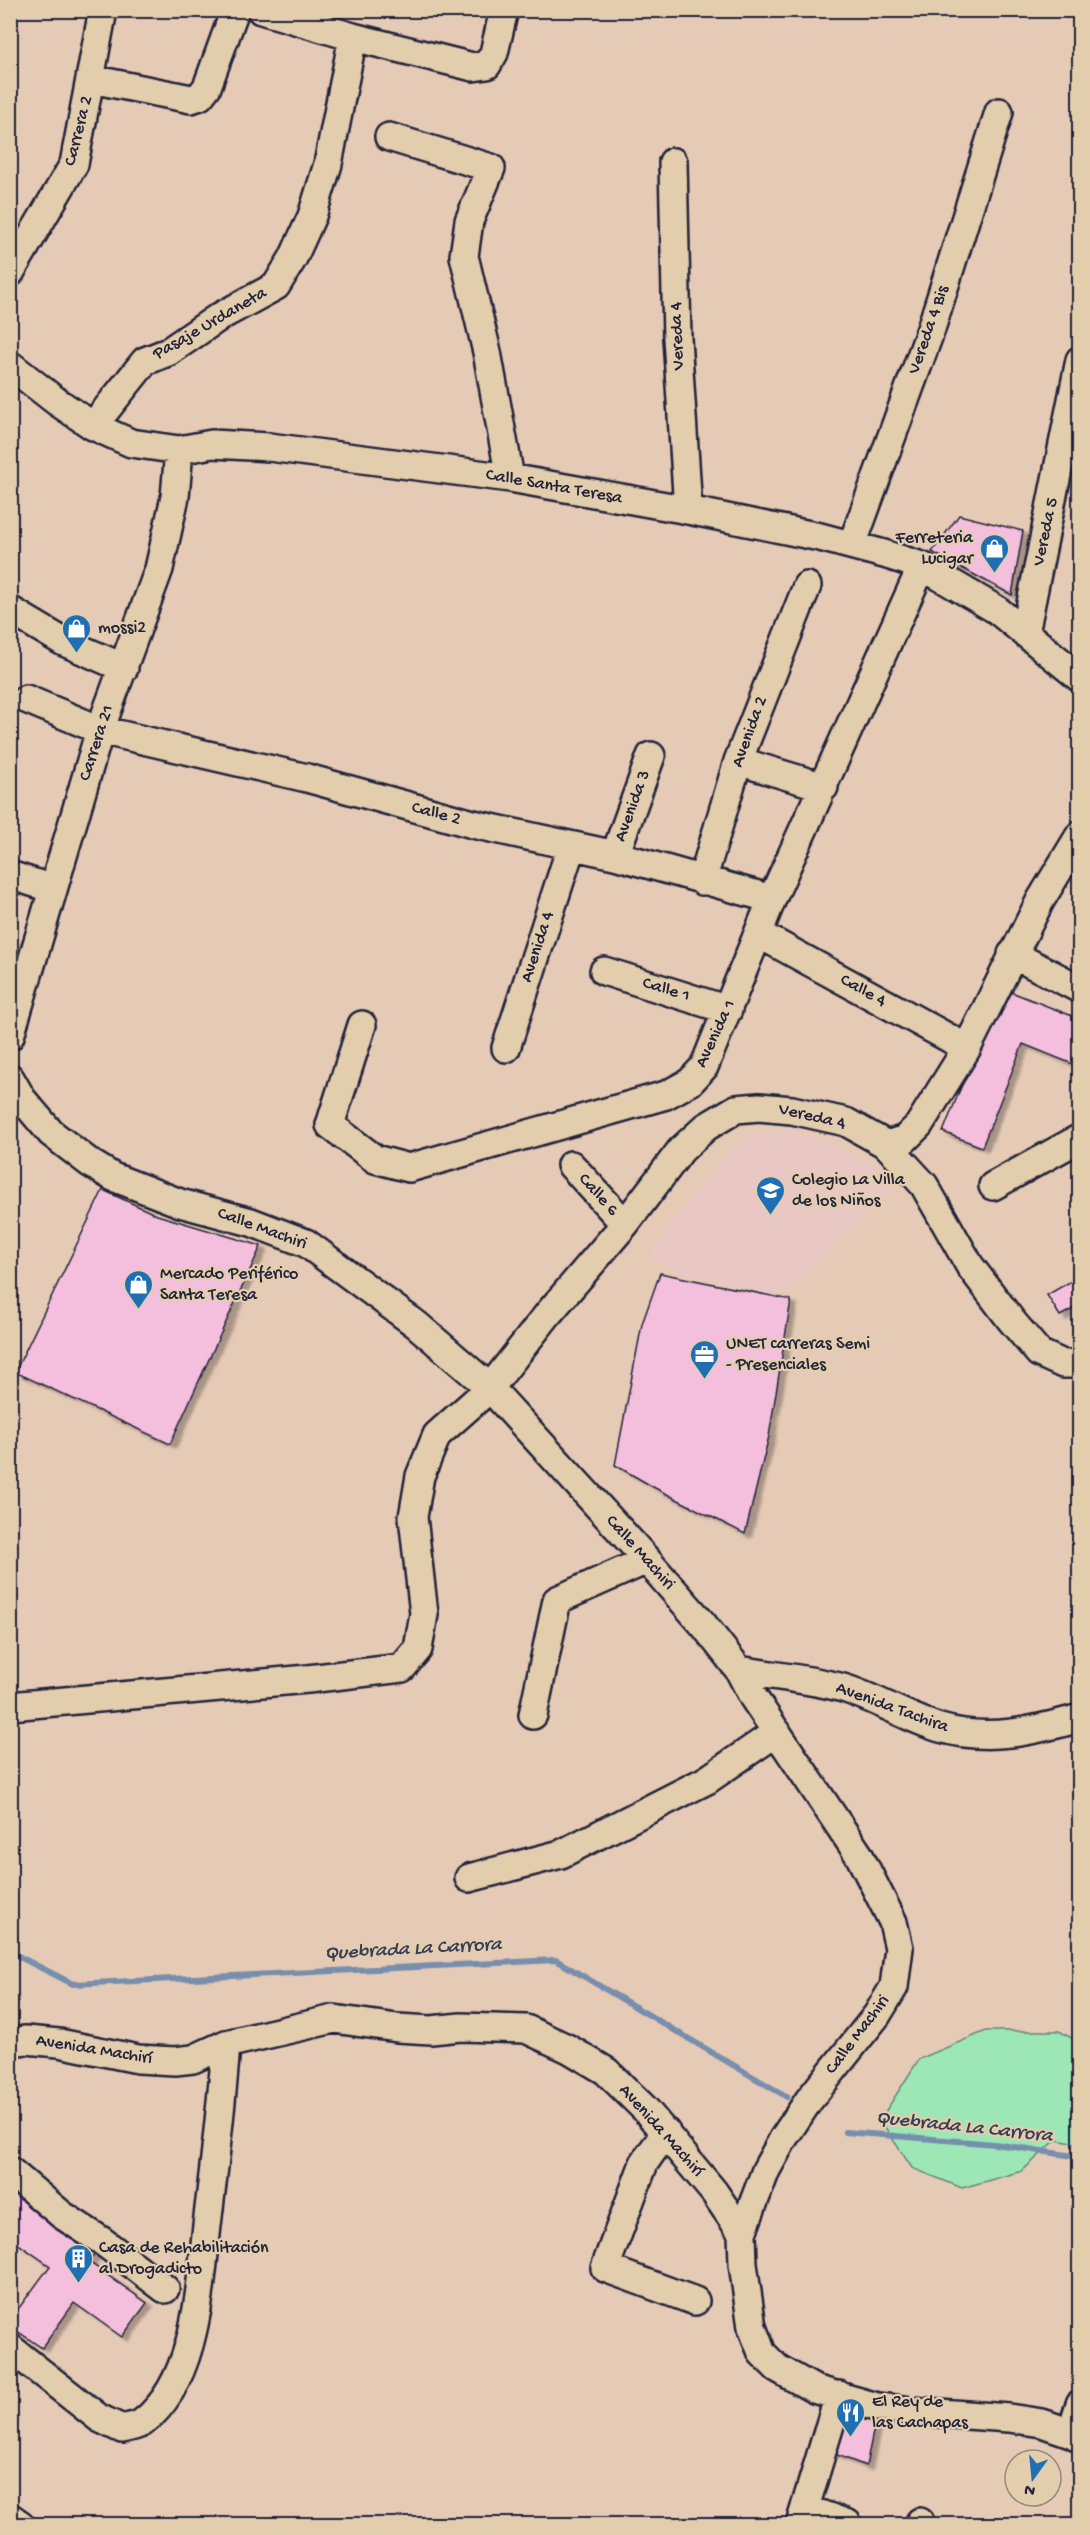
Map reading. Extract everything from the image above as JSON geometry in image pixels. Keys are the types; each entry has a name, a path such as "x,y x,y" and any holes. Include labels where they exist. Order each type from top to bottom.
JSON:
{"street":[{"name":"Carrera 2","path":"10,273 74,164 104,10"},
{"path":"91,79 191,99 200,96 207,87 235,10"},
{"path":"261,10 353,38 473,67 487,65 494,53 504,10"},
{"name":"Pasaje Urdaneta","path":"93,426 144,361 168,352 219,317 276,286 293,258 315,205 328,164 353,38"},
{"name":"Vereda 4 Bis","path":"852,545 931,329 999,112"},
{"path":"390,137 490,168 469,221 465,256 487,352 510,478"},
{"name":"Vereda 4","path":"674,162 677,338 688,510"},
{"name":"Vereda 5","path":"1025,633 1080,360"},
{"name":"Calle Santa Teresa","path":"10,365 93,426 131,443 179,450 212,444 268,447 510,478 688,510 852,545 922,566 997,610 1080,678"},
{"name":"Carrera 21","path":"10,1036 32,968 100,730 159,569 175,497 179,450"},
{"name":"Avenida 1","path":"362,1024 330,1125 375,1159 409,1168 666,1095 690,1082 704,1067 772,899 922,566"},
{"name":"Avenida 2","path":"702,880 738,761 807,586"},
{"path":"10,610 62,641 124,668"},
{"name":"Calle 2","path":"26,699 100,730 476,815 571,847 615,855 772,899"},
{"name":"Avenida 3","path":"615,855 651,756"},
{"path":"738,761 824,787"},
{"path":"887,1145 905,1139 919,1125 967,1048 1040,901 1080,835"},
{"name":"Avenida 4","path":"506,1048 571,847"},
{"path":"10,875 53,889"},
{"name":"Calle 4","path":"759,934 967,1048"},
{"path":"1012,954 1080,989"},
{"name":"Calle 1","path":"604,971 728,1010"},
{"name":"Calle Machiri","path":"10,1078 22,1100 51,1133 90,1163 113,1177 180,1203 251,1222 306,1243 417,1324 490,1388 703,1624 739,1670 753,1697 859,1855 893,1922 899,1948 894,1988 877,2015 808,2100 783,2139 766,2170 742,2233"},
{"name":"Vereda 4","path":"10,1706 308,1679 402,1668 418,1649 424,1614 413,1517 420,1476 437,1435 490,1388 548,1314 625,1224 681,1150 706,1127 736,1109 759,1107 781,1109 846,1122 887,1145 924,1185 970,1266 1011,1320 1040,1353 1063,1364 1080,1364"},
{"path":"993,1186 1080,1138"},
{"name":"Calle 6","path":"571,1165 625,1224"},
{"path":"533,1715 557,1600 647,1560"},
{"name":"Avenida Tachira","path":"739,1670 842,1688 940,1728 966,1733 996,1736 1035,1730 1080,1718"},
{"path":"469,1878 561,1854 706,1780 777,1732"},
{"name":"Avenida Machirí","path":"10,2042 26,2040 58,2043 138,2059 175,2061 193,2059 226,2044 334,2019 397,2028 432,2030 461,2027 526,2029 569,2049 606,2071 666,2132 714,2192 742,2233"},
{"path":"10,2348 99,2418 122,2429 142,2423 161,2404 179,2371 194,2329 203,2272 226,2044"},
{"path":"666,2132 644,2163 605,2268 695,2301"},
{"path":"10,2171 62,2215 102,2241 165,2289"},
{"path":"742,2233 743,2264 752,2327 762,2353 777,2368 796,2380 814,2389 877,2407 1009,2418 1042,2423 1075,2436 1080,2404"},
{"path":"839,2395 803,2517 848,2524"},
{"path":"10,2517 20,2524"}],"shaded area":[{"name":"Colegio La Villa de los Niños","path":"792,1127 902,1179 780,1297 672,1271 650,1253 730,1149 763,1133"}],"green space":[{"path":"986,2031 1059,2031 1079,2042 1079,2144 1056,2140 1022,2171 962,2188 912,2168 880,2120 919,2059"}],"building":[{"name":"Ferreteria Lucigar","path":"959,515 1023,531 1012,595 932,552"},
{"path":"1001,988 1080,1019 1080,1067 1023,1044 982,1147 943,1132"},
{"name":"Mercado Periférico Santa Teresa","path":"103,1190 157,1215 261,1246 170,1444 15,1372"},
{"name":"UNET carreras Semi - Presenciales","path":"660,1273 791,1300 769,1436 745,1534 615,1465 642,1324"},
{"path":"1080,1276 1080,1305 1060,1316 1047,1295"},
{"name":"Casa de Rehabilitación al Drogadicto","path":"10,2186 99,2248 89,2262 147,2303 122,2337 74,2303 42,2348 10,2326 10,2320 50,2266 10,2238"},
{"name":"El Rey de las Cachapas","path":"841,2412 875,2423 866,2466 824,2450"}],"waterway":[{"name":"Quebrada La Carrora","path":"10,1952 73,1984 556,1960 787,2097"},
{"name":"Quebrada La Carrora","path":"845,2132 995,2144 1080,2157"}],"place":[{"name":"Ferreteria Lucigar","path":"994,574"},
{"name":"mossi2","path":"77,654"},
{"name":"Colegio La Villa de los Niños","path":"771,1216"},
{"name":"Mercado Periférico Santa Teresa","path":"139,1310"},
{"name":"UNET carreras Semi - Presenciales","path":"705,1380"},
{"name":"Casa de Rehabilitación al Drogadicto","path":"78,2284"},
{"name":"El Rey de las Cachapas","path":"851,2438"}]}
